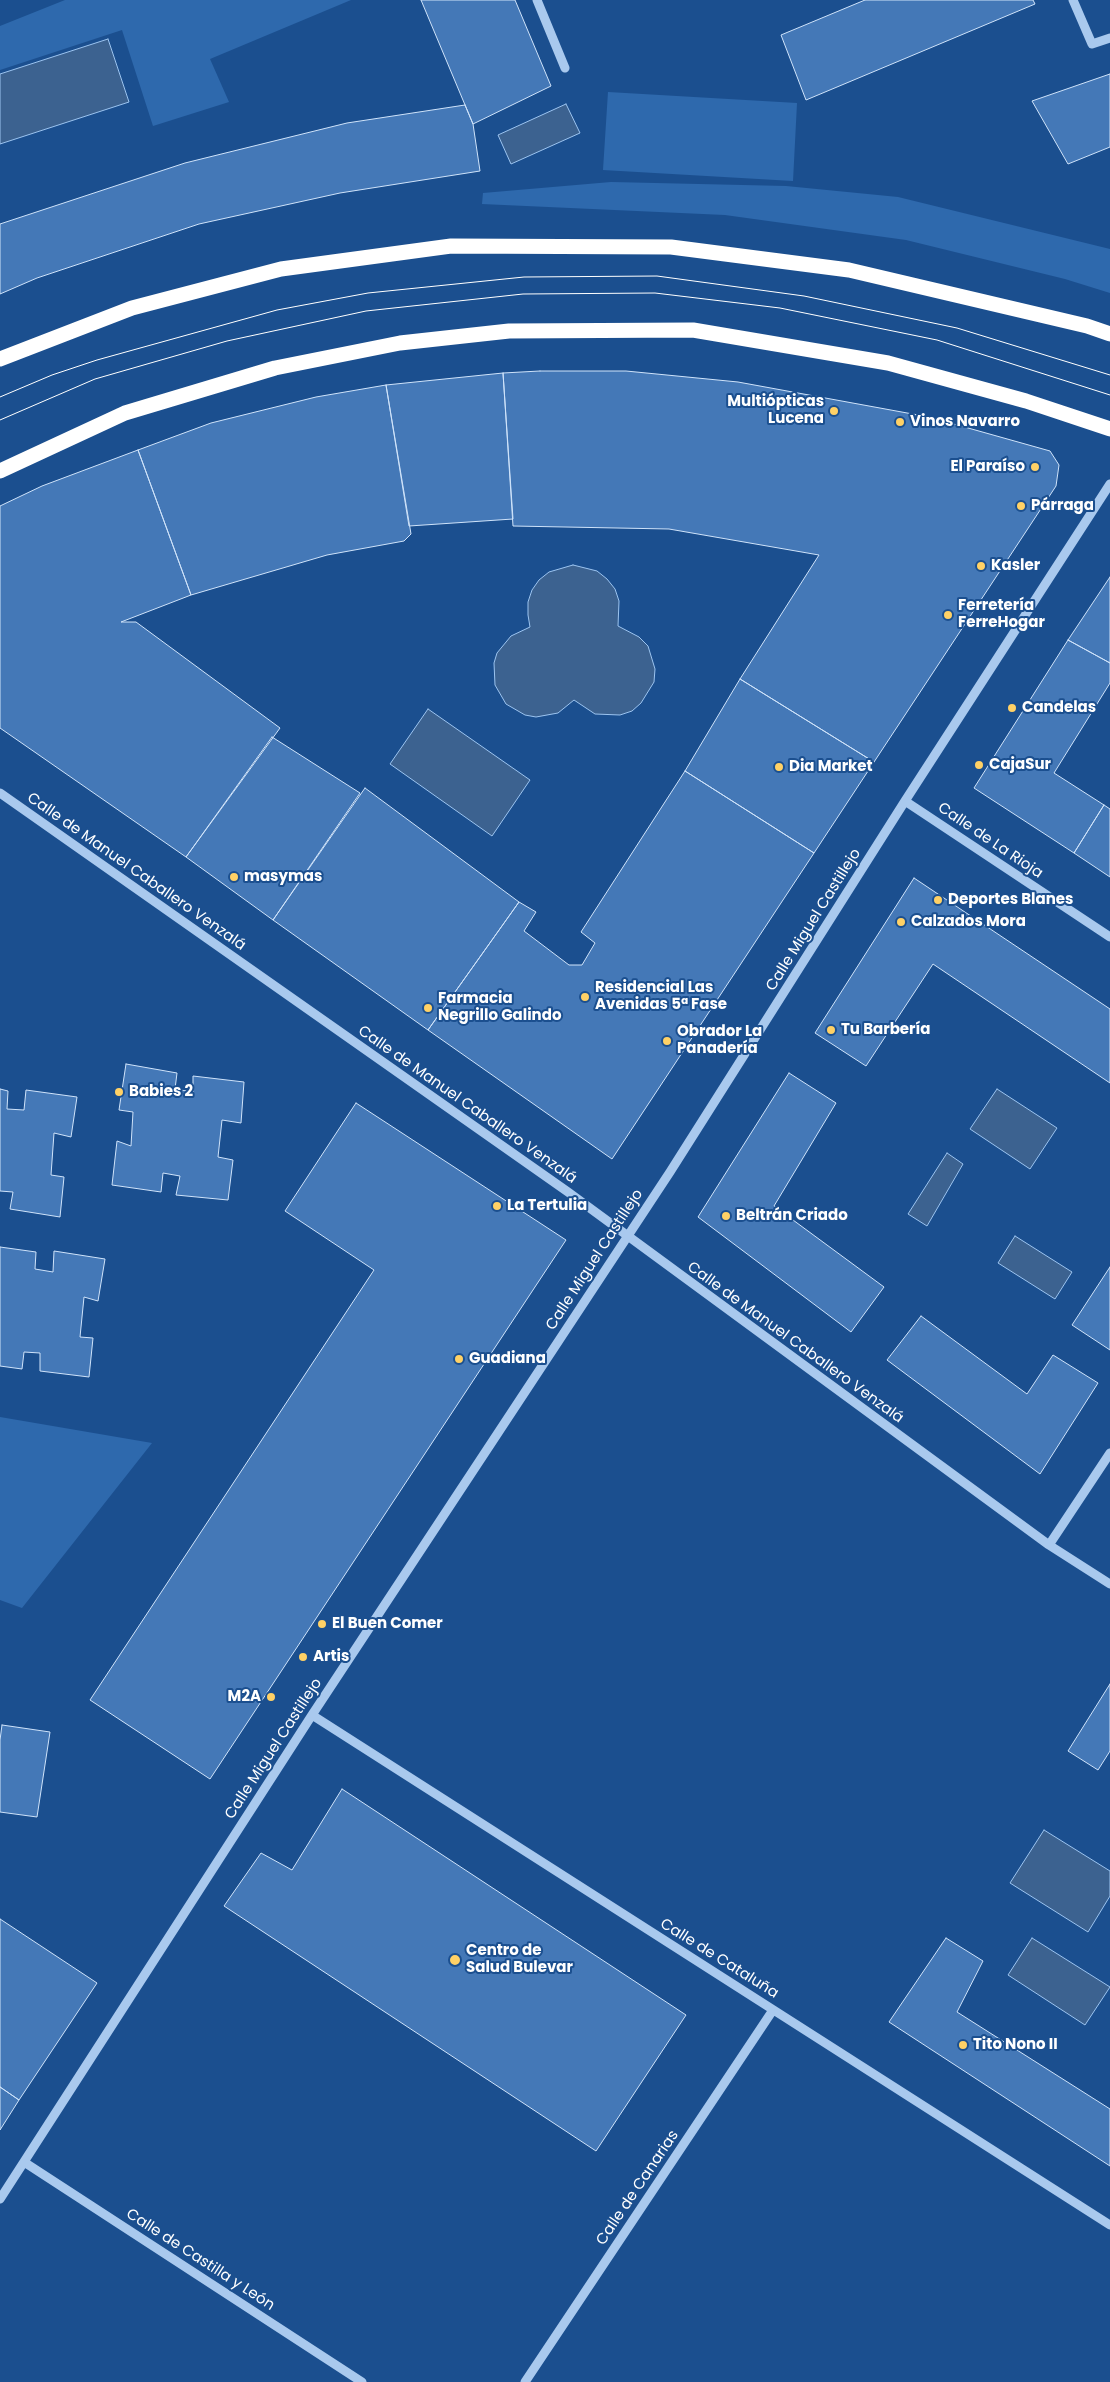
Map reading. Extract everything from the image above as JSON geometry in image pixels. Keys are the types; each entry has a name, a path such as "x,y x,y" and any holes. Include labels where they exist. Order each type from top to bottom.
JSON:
{"highway":[{"path":"0,359 132,308 281,269 450,246 671,248 850,270 1087,326 1110,334"},
{"path":"0,471 125,414 275,368 400,344 509,331 692,330 888,363 1026,401 1110,429"}],"street":[{"path":"538,0 565,68"},
{"path":"1073,0 1092,44 1110,38"},
{"name":"Calle Miguel Castillejo","path":"0,2199 312,1715 670,1172 905,801 1110,484"},
{"name":"Calle de Manuel Caballero Venzalá","path":"0,793 568,1192 1049,1545 1110,1584"},
{"name":"Calle de La Rioja","path":"905,801 1110,937"},
{"path":"1049,1545 1110,1453"},
{"name":"Calle de Cataluña","path":"312,1715 1110,2225"},
{"name":"Calle de Canarias","path":"525,2382 773,2010"},
{"name":"Calle de Castilla y León","path":"24,2162 362,2382"}],"shaded area":[{"path":"65,0 351,0 210,59 229,102 153,126 122,30 0,70 0,26"},
{"path":"108,39 129,102 0,144 0,74"},
{"path":"608,92 797,103 793,181 603,170"},
{"path":"566,104 580,133 511,164 498,135"},
{"path":"611,182 786,186 898,197 1110,249 1110,293 1065,279 906,240 725,215 482,204 483,193"},
{"path":"573,565 597,571 615,589 619,601 618,626 639,637 648,646 655,669 654,682 641,703 632,711 620,715 595,714 574,700 558,713 536,717 525,715 506,704 495,685 494,663 497,653 511,636 530,627 528,602 532,590 539,580 549,572"},
{"path":"428,709 530,780 492,836 390,764"},
{"path":"997,1089 1057,1128 1030,1169 970,1129"},
{"path":"947,1153 963,1164 927,1226 908,1214"},
{"path":"1015,1236 1072,1272 1055,1299 998,1263"},
{"path":"0,1417 152,1443 22,1608 0,1600"},
{"path":"1044,1830 1110,1871 1110,1896 1088,1932 1010,1883"},
{"path":"1032,1938 1110,1987 1085,2025 1008,1975"}],"building":[{"path":"421,0 515,0 551,86 473,124"},
{"path":"865,0 1033,0 1035,4 806,100 781,35"},
{"path":"1110,74 1110,147 1068,164 1032,101"},
{"path":"465,105 473,124 480,171 340,193 199,224 37,278 0,294 0,224 185,163 347,123"},
{"path":"626,371 738,382 929,417 1050,451 1059,465 1056,486 874,762 740,679 819,555 669,529 513,526 503,373"},
{"path":"503,373 513,519 409,526 386,385"},
{"path":"386,385 411,534 404,541 327,555 191,595 138,450 211,423 316,397"},
{"path":"138,450 191,595 121,622 136,622 280,728 186,857 0,728 0,506 42,486"},
{"path":"1110,577 1110,663 1068,640"},
{"path":"1068,640 1110,663 1110,683 1054,773 1104,805 1074,853 974,788"},
{"name":"Dia Market","path":"740,679 874,762 814,853 685,771"},
{"path":"272,737 360,793 273,920 186,857"},
{"name":"Residencial Las Avenidas 5ª Fase","path":"685,771 814,853 612,1159 428,1030 519,902 536,912 524,931 569,965 582,965 595,943 581,932"},
{"path":"365,788 519,902 428,1030 273,920"},
{"path":"1104,805 1110,809 1110,877 1074,853"},
{"path":"914,878 1110,1009 1110,1083 933,964 866,1066 815,1033"},
{"path":"126,1064 177,1073 175,1089 193,1092 193,1076 244,1082 241,1123 222,1120 218,1157 233,1160 228,1200 176,1195 180,1176 163,1173 161,1192 112,1185 117,1141 131,1146 133,1112 119,1110"},
{"path":"789,1073 836,1103 774,1206 884,1287 851,1332 698,1217"},
{"path":"0,1089 8,1091 7,1109 24,1110 26,1090 77,1097 71,1137 54,1133 51,1175 64,1177 60,1217 10,1209 13,1192 0,1191"},
{"path":"356,1103 566,1240 210,1779 90,1700 374,1270 285,1211"},
{"path":"0,1247 36,1252 35,1269 53,1272 54,1251 105,1259 98,1301 84,1297 80,1337 93,1338 89,1377 40,1371 40,1353 24,1352 22,1369 0,1366"},
{"path":"1110,1267 1110,1350 1072,1325"},
{"path":"921,1316 1027,1394 1053,1355 1098,1383 1040,1474 887,1360"},
{"path":"1110,1684 1110,1751 1098,1770 1068,1751"},
{"path":"2,1725 50,1732 37,1817 0,1812 0,1740"},
{"name":"Centro de Salud Bulevar","path":"342,1789 686,2015 596,2151 224,1906 261,1853 292,1870"},
{"path":"0,1919 97,1983 19,2100 0,2087"},
{"path":"946,1938 983,1961 957,2012 1110,2109 1110,2166 889,2022"},
{"path":"0,2087 19,2100 0,2130"}],"tram line":[{"path":"0,397 52,375 97,360 277,310 368,293 524,277 657,276 804,296 957,328 1110,375"},
{"path":"0,420 95,379 227,341 366,311 523,294 655,293 780,308 937,340 1110,395"}],"place":[{"name":"Multiópticas Lucena","path":"834,411"},
{"name":"Vinos Navarro","path":"900,422"},
{"name":"El Paraíso","path":"1035,467"},
{"name":"Párraga","path":"1021,506"},
{"name":"Kasler","path":"981,566"},
{"name":"Ferretería FerreHogar","path":"948,615"},
{"name":"Candelas","path":"1012,708"},
{"name":"CajaSur","path":"979,765"},
{"name":"Dia Market","path":"779,767"},
{"name":"masymas","path":"234,877"},
{"name":"Deportes Blanes","path":"938,900"},
{"name":"Calzados Mora","path":"901,922"},
{"name":"Residencial Las Avenidas 5ª Fase","path":"585,997"},
{"name":"Farmacia Negrillo Galindo","path":"428,1008"},
{"name":"Tu Barbería","path":"831,1030"},
{"name":"Obrador La Panadería","path":"667,1041"},
{"name":"Babies 2","path":"119,1092"},
{"name":"La Tertulia","path":"497,1206"},
{"name":"Beltrán Criado","path":"726,1216"},
{"name":"Guadiana","path":"459,1359"},
{"name":"El Buen Comer","path":"322,1624"},
{"name":"Artis","path":"303,1657"},
{"name":"M2A","path":"271,1697"},
{"name":"Centro de Salud Bulevar","path":"455,1960"},
{"name":"Tito Nono II","path":"963,2045"}]}
